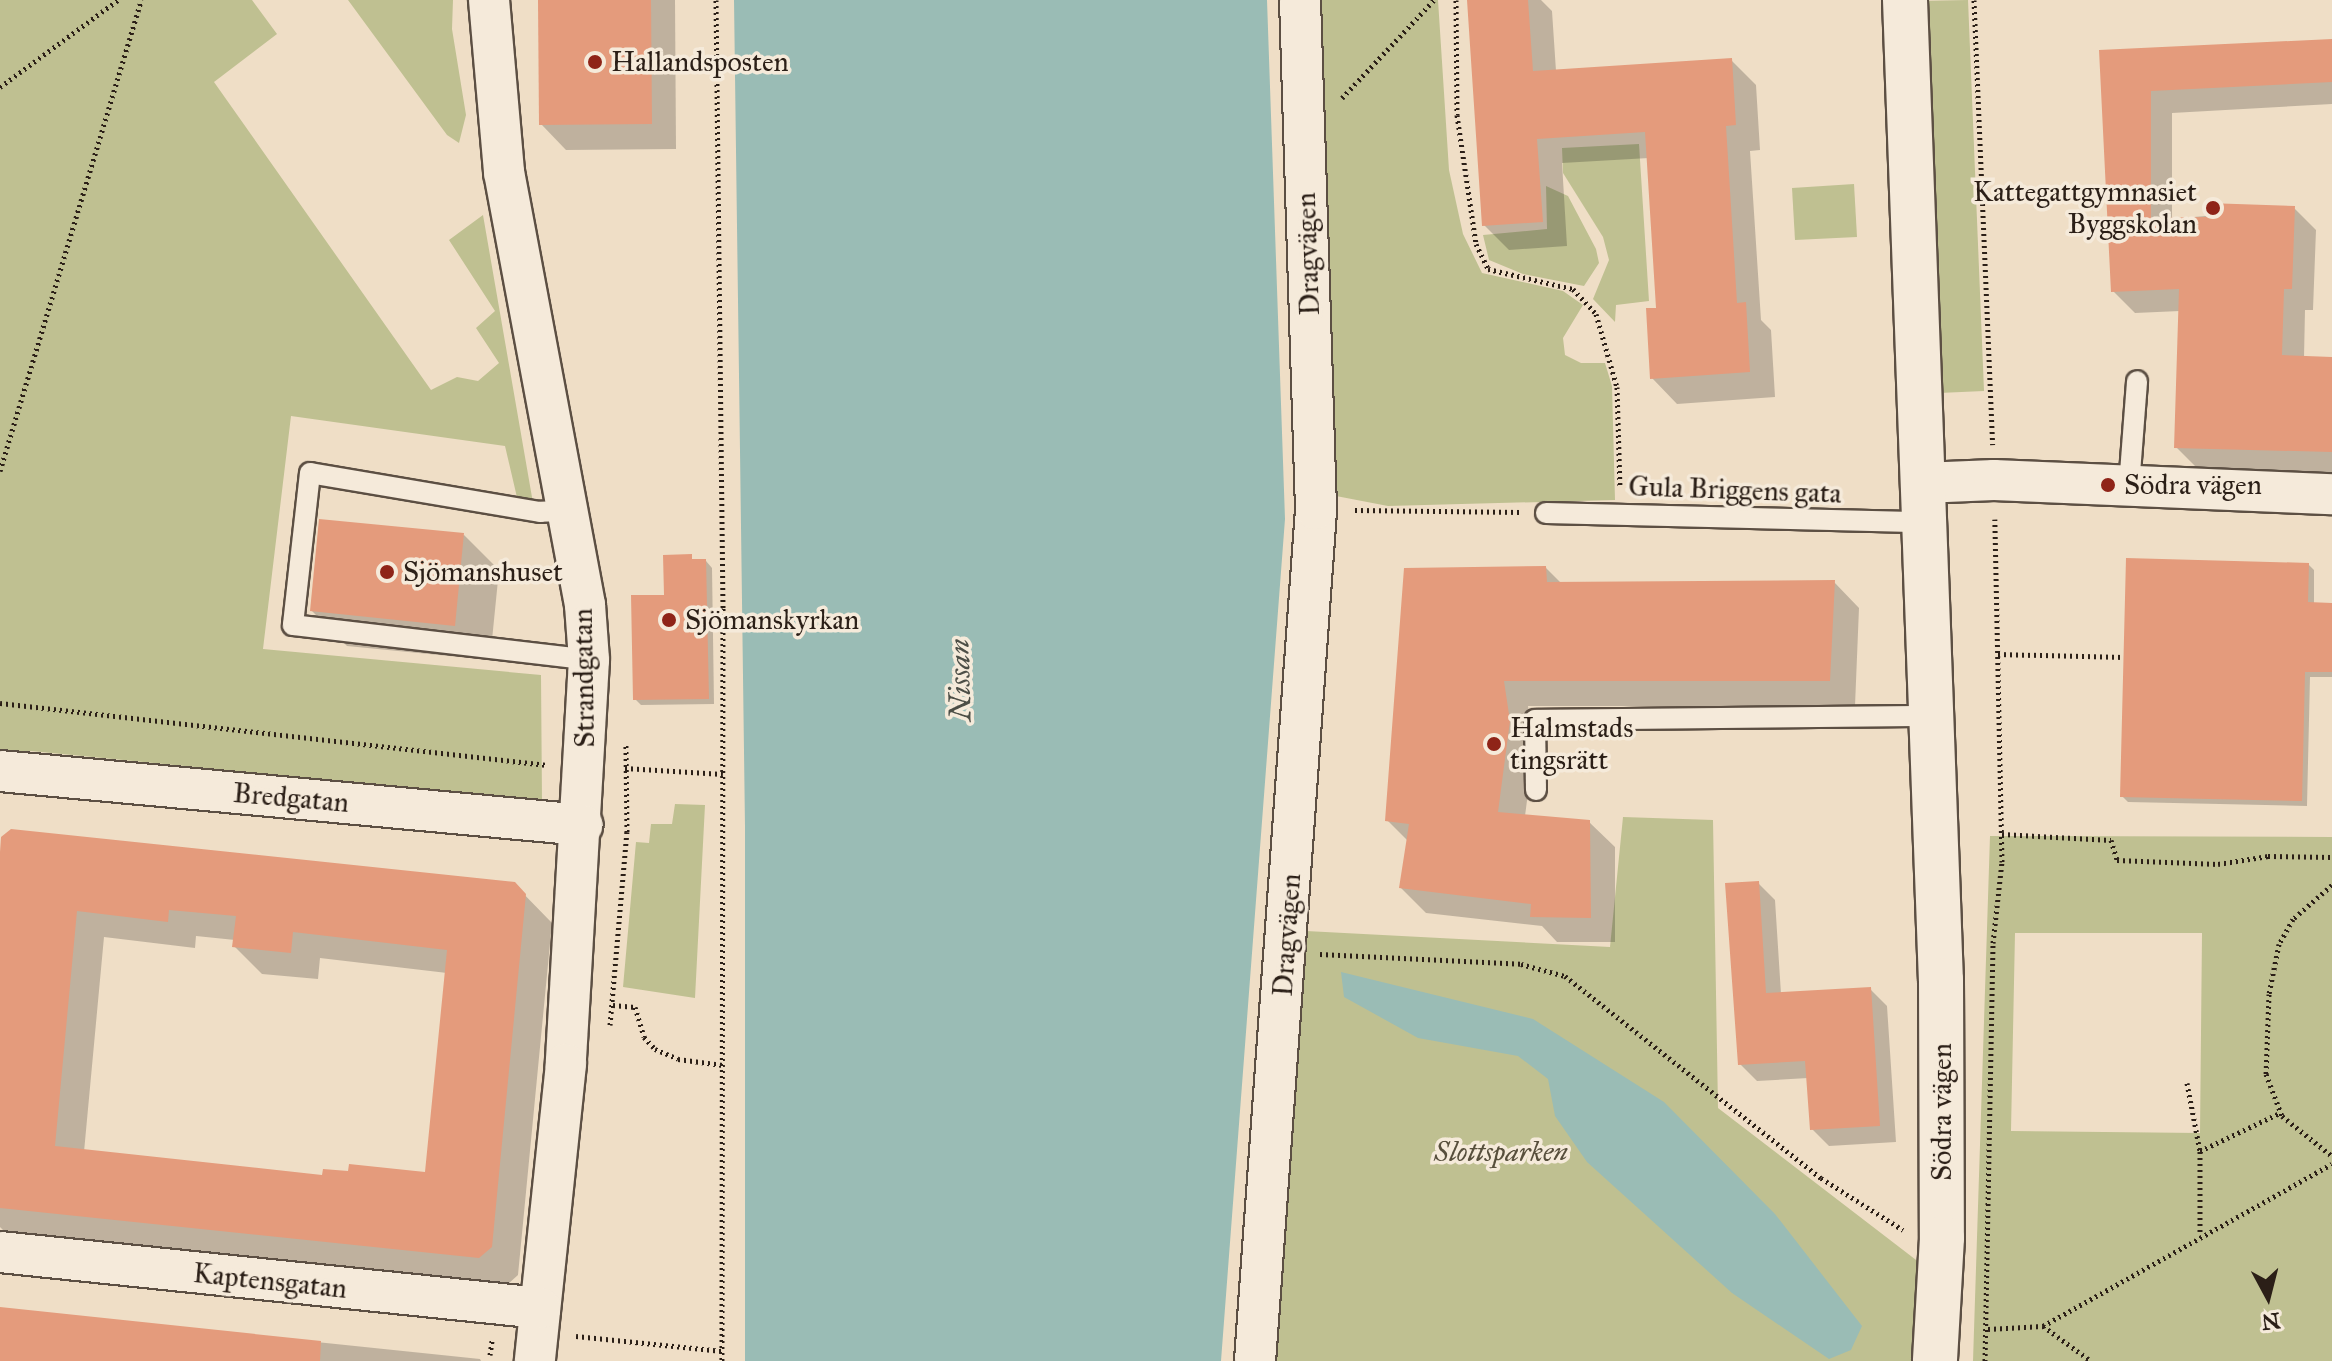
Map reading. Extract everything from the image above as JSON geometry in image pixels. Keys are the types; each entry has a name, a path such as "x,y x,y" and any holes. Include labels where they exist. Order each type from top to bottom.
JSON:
{"street":[{"name":"Strandgatan","path":"489,0 504,172 564,511 585,605 589,660 583,825 566,1064 535,1361"},
{"name":"Dragvägen","path":"1255,1361 1316,509 1300,0"},
{"name":"Södra vägen","path":"1905,0 1941,980 1941,1254 1935,1361"},
{"path":"1923,502 1994,480 2332,494"},
{"name":"Bredgatan","path":"0,771 583,825"},
{"name":"Kaptensgatan","path":"0,1252 540,1308"}],"lane":[{"path":"2129,486 2137,381"},
{"path":"564,511 540,512 310,473 293,625 589,660"},
{"name":"Gula Briggens gata","path":"1546,513 1621,515 1923,502"},
{"path":"1536,790 1535,720 1931,716"}],"path":[{"path":"0,87 118,0"},
{"path":"0,471 141,0"},
{"path":"716,0 723,774 722,1361"},
{"path":"1304,126 1337,104 1434,0"},
{"path":"1456,0 1457,115 1476,244 1488,269 1573,289 1596,314 1617,387 1621,515"},
{"path":"1974,0 1994,480 2002,834 1992,978 1988,1329 1985,1361"},
{"path":"1316,509 1546,513"},
{"path":"1998,654 2124,657"},
{"path":"0,703 586,767"},
{"path":"627,768 723,774"},
{"path":"2002,834 2111,840 2117,860 2218,864 2268,856 2332,857"},
{"path":"2332,885 2293,919 2279,944 2269,994 2266,1074 2280,1113 2332,1156"},
{"path":"1286,952 1521,964 1565,976 1821,1178 1941,1254"},
{"path":"613,1005 635,1007 644,1037 655,1049 678,1059 723,1065"},
{"path":"2187,1083 2200,1151 2200,1236"},
{"path":"2200,1151 2280,1113"},
{"path":"1988,1329 2043,1326 2332,1164"},
{"path":"2043,1326 2091,1361"},
{"path":"569,1335 722,1351"}],"green space":[{"path":"0,0 252,0 277,34 214,82 431,390 457,377 478,381 499,363 476,328 495,311 449,240 483,215 533,503 519,506 505,446 291,416 263,649 541,675 542,801 31,751 13,759 0,757"},
{"path":"348,0 453,0 452,29 466,115 459,143 447,135"},
{"path":"1306,0 1438,0 1449,170 1463,234 1482,273 1563,291 1583,305 1563,338 1565,355 1581,363 1605,363 1612,386 1615,500 1388,506 1336,496 1327,474"},
{"path":"1968,0 1984,391 1939,393 1918,1"},
{"path":"1639,144 1649,301 1616,305 1615,322 1593,299 1609,260 1603,237 1563,173 1562,148"},
{"path":"1854,184 1857,237 1795,240 1792,188"},
{"path":"1546,186 1568,196 1596,249 1599,263 1584,286 1523,274 1489,260 1483,235 1547,229"},
{"path":"675,804 705,805 695,998 623,987 636,842 649,843 651,824 672,824"},
{"name":"Slottsparken","path":"1623,817 1713,820 1718,1108 1920,1263 1913,1361 1265,1361 1306,931 1610,947"},
{"path":"1990,836 2332,837 2332,1361 1973,1361","holes":["2015,933 2202,933 2200,1133 2011,1131"]}],"water":[{"name":"Nissan","path":"734,0 1267,0 1285,519 1221,1361 745,1361 745,827"},
{"path":"1341,972 1533,1019 1664,1102 1775,1214 1862,1326 1851,1350 1829,1359 1732,1293 1587,1162 1555,1116 1548,1079 1518,1056 1418,1038 1344,997"}],"building":[{"name":"Hallandsposten","path":"538,0 651,0 652,124 539,125"},
{"path":"1467,0 1528,0 1533,71 1732,58 1736,125 1726,126 1737,303 1746,302 1750,372 1650,379 1646,308 1656,308 1645,132 1537,139 1543,222 1482,226"},
{"path":"2332,39 2332,82 2151,91 2151,218 2206,217 2207,203 2295,206 2292,289 2284,289 2282,355 2332,357 2332,452 2174,448 2179,289 2111,292 2099,50"},
{"name":"Sjömanshuset","path":"319,519 464,533 455,626 310,611"},
{"name":"Sjömanskyrkan","path":"692,554 692,559 706,559 709,699 633,700 631,595 664,595 663,555"},
{"path":"2126,558 2309,563 2308,602 2332,603 2332,672 2305,672 2302,801 2120,797"},
{"path":"1546,566 1547,582 1835,580 1830,681 1504,681 1510,721 1498,812 1590,820 1591,918 1530,917 1531,904 1399,888 1409,824 1385,821 1404,568"},
{"path":"11,829 515,882 526,894 492,1247 479,1258 0,1208 1,837","holes":["169,910 236,916 232,947 291,953 293,932 447,950 425,1172 349,1164 348,1171 323,1169 322,1175 55,1146 77,911 168,922"]},
{"path":"1759,881 1766,993 1871,987 1880,1126 1810,1130 1805,1061 1738,1065 1725,883"},
{"path":"0,1307 321,1341 320,1361 0,1361"}],"place":[{"name":"Hallandsposten","path":"595,62"},
{"name":"Kattegattgymnasiet Byggskolan","path":"2213,208"},
{"name":"Södra vägen","path":"2108,485"},
{"name":"Sjömanshuset","path":"387,572"},
{"name":"Sjömanskyrkan","path":"669,620"},
{"name":"Halmstads tingsrätt","path":"1494,744"}]}
